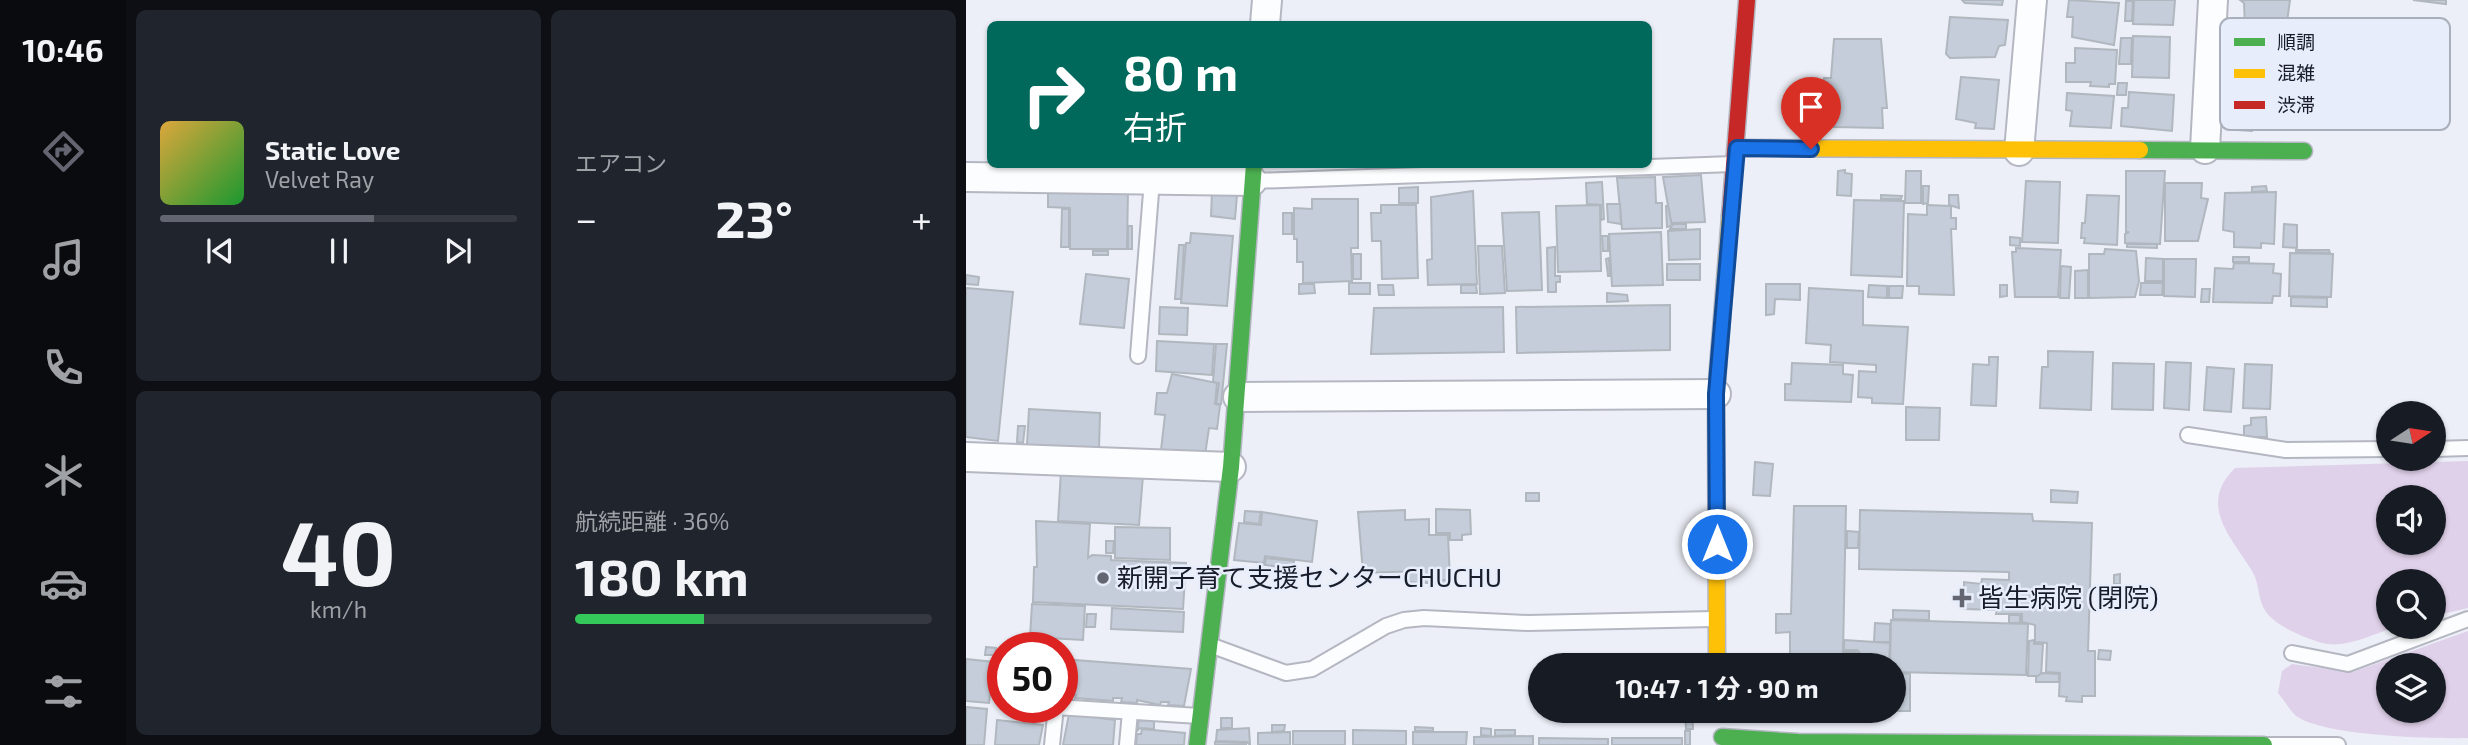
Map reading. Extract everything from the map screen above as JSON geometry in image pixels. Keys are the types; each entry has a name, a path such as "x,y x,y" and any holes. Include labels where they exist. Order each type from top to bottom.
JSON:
{"street":[{"path":"1265,21 1267,0"},
{"path":"1717,653 1716,394 1748,0"},
{"path":"2019,151 2032,0"},
{"path":"2205,149 2213,0"},
{"path":"1736,156 2205,149 2304,151"},
{"path":"966,177 1152,180 1253,173 1238,397 1197,745"},
{"path":"1238,397 1716,394"},
{"path":"966,457 1231,467"},
{"path":"1722,735 1798,742 2264,745"}],"lane":[{"path":"1652,159 1736,156"},
{"path":"1253,173 1395,168"},
{"path":"1138,356 1152,180"},
{"path":"2188,435 2286,450 2376,449"},
{"path":"2446,449 2468,448"},
{"path":"1209,645 1286,673 1312,668 1386,626 1404,620 1424,618 1528,623 1717,619"},
{"path":"2292,653 2348,664 2468,619"},
{"path":"1052,745 1056,707 1200,716"},
{"path":"1126,745 1130,712"},
{"path":"2264,745 2338,745"}],"shaded area":[{"path":"2468,461 2468,608 2446,613 2446,569 2376,569 2376,634 2359,640 2331,644 2307,638 2284,627 2266,612 2255,576 2222,521 2218,508 2224,482 2235,468 2376,464 2376,471 2446,471 2446,462"},
{"path":"2468,631 2468,738 2378,735 2328,728 2308,722 2295,715 2278,693 2282,671 2292,664 2353,672 2376,664 2376,723 2446,723 2446,653 2406,653"}],"building":[{"path":"1962,0 2003,0 2002,5 1965,3"},
{"path":"2069,0 2119,3 2114,45 2072,37 2073,17 2067,17"},
{"path":"2134,0 2175,0 2173,25 2133,24"},
{"path":"2240,0 2290,0 2288,18 2245,18 2244,3"},
{"path":"2413,0 2446,0 2446,4"},
{"path":"2126,1 2133,1 2132,21 2125,21"},
{"path":"1950,17 2008,20 2005,45 1999,46 1995,57 1950,58 1946,54"},
{"path":"2133,36 2170,37 2169,78 2132,77"},
{"path":"2121,38 2132,38 2131,64 2119,64"},
{"path":"1834,39 1881,39 1887,108 1882,108 1883,128 1834,127 1833,92 1824,92 1824,78 1831,78"},
{"path":"2075,48 2117,50 2115,84 2109,84 2109,87 2090,86 2091,82 2066,82 2066,63 2075,63"},
{"path":"1961,77 1999,80 1994,129 1975,128 1976,123 1956,119"},
{"path":"2118,83 2127,83 2126,95 2117,95"},
{"path":"2129,92 2174,95 2172,131 2121,126 2122,108 2128,108"},
{"path":"2067,93 2114,96 2111,128 2070,126 2072,111 2066,110"},
{"path":"1845,170 1845,173 1852,174 1851,196 1837,195 1838,171"},
{"path":"1906,171 1921,171 1921,203 1905,203"},
{"path":"2126,171 2165,171 2160,244 2125,243 2125,234 2129,232 2126,232"},
{"path":"1701,175 1705,222 1671,223 1663,177"},
{"path":"1655,177 1656,203 1662,203 1662,228 1622,229 1617,178"},
{"path":"2026,181 2060,182 2058,243 2022,242"},
{"path":"1602,182 1604,219 1601,220 1601,205 1587,204 1586,183"},
{"path":"2165,183 2202,183 2201,198 2208,199 2198,241 2165,241"},
{"path":"1923,186 1929,186 1928,203 1923,204"},
{"path":"2266,186 2267,191 2252,192 2252,187"},
{"path":"1418,187 1418,203 1399,203 1399,188"},
{"path":"1048,188 1128,189 1127,249 1070,249 1070,208 1048,207"},
{"path":"1473,191 1477,284 1428,285 1427,260 1432,259 1431,197"},
{"path":"1212,192 1237,195 1235,219 1211,216"},
{"path":"2276,192 2274,244 2261,243 2261,248 2234,247 2234,232 2223,230 2225,193"},
{"path":"1881,195 1902,196 1901,199 1881,199"},
{"path":"1949,195 1958,195 1959,208 1949,205"},
{"path":"2087,195 2119,196 2117,245 2084,243 2085,238 2081,238"},
{"path":"1312,199 1358,199 1358,248 1351,248 1352,281 1303,283 1303,262 1297,262 1297,239 1294,239 1294,208 1312,209"},
{"path":"1854,200 1904,201 1902,277 1851,275"},
{"path":"1607,204 1620,204 1621,224 1608,222"},
{"path":"1381,205 1416,205 1418,278 1382,279 1381,241 1372,241 1371,213 1381,213"},
{"path":"1600,205 1601,271 1558,272 1556,206"},
{"path":"1927,205 1951,206 1951,218 1956,218 1956,229 1951,229 1954,295 1919,294 1919,286 1907,286 1908,214 1927,215"},
{"path":"1666,206 1672,226 1667,227"},
{"path":"1062,209 1069,209 1069,247 1061,247"},
{"path":"1539,212 1542,290 1507,291 1502,213"},
{"path":"1283,213 1292,213 1292,234 1283,234"},
{"path":"1673,224 1686,224 1686,229 1670,229"},
{"path":"2284,224 2297,225 2297,248 2283,247"},
{"path":"1128,226 1132,226 1132,249 1128,249"},
{"path":"1700,229 1700,259 1669,260 1668,231"},
{"path":"1661,232 1663,285 1612,286 1609,234"},
{"path":"1191,233 1233,236 1227,306 1181,303 1186,243 1190,243"},
{"path":"1602,236 1608,236 1608,251 1603,251"},
{"path":"2010,237 2020,238 2020,246 2010,245"},
{"path":"2127,244 2157,244 2157,248 2127,247"},
{"path":"1179,245 1184,245 1181,299 1175,299"},
{"path":"1478,246 1502,246 1505,293 1480,294"},
{"path":"1555,247 1555,276 1560,276 1560,282 1556,282 1556,292 1548,292 1547,248"},
{"path":"2016,248 2061,250 2058,297 2015,297 2012,252 2016,252"},
{"path":"2105,249 2136,251 2139,281 2135,297 2089,298 2089,254 2104,254"},
{"path":"2329,250 2330,253 2296,252"},
{"path":"1093,251 1108,251 1108,255 1093,255"},
{"path":"2290,253 2333,254 2331,297 2289,296"},
{"path":"1353,254 1361,254 1361,279 1353,279"},
{"path":"2233,257 2249,257 2249,262 2233,262"},
{"path":"1609,258 1610,276 1608,276 1606,259"},
{"path":"2146,258 2163,259 2163,281 2145,281"},
{"path":"2164,259 2196,259 2195,297 2164,296"},
{"path":"2234,263 2274,264 2273,273 2281,274 2280,296 2273,296 2272,303 2213,302 2215,268 2233,269"},
{"path":"1667,264 1700,264 1700,280 1667,280"},
{"path":"2061,266 2071,267 2069,298 2060,298"},
{"path":"2088,270 2088,298 2075,298 2075,271"},
{"path":"1086,274 1129,279 1124,328 1080,324"},
{"path":"966,275 979,277 978,285 966,284"},
{"path":"1349,283 1370,283 1370,294 1349,294"},
{"path":"2141,283 2163,283 2162,295 2140,295"},
{"path":"1299,284 1314,284 1315,293 1299,294"},
{"path":"1766,284 1800,284 1800,300 1775,299 1774,314 1766,315"},
{"path":"1378,285 1393,285 1394,295 1379,295"},
{"path":"1461,285 1476,285 1477,293 1461,293"},
{"path":"1869,285 1887,286 1887,298 1868,297"},
{"path":"2000,285 2007,285 2007,296 2000,297"},
{"path":"1889,286 1903,286 1902,298 1889,298"},
{"path":"966,288 1013,292 998,441 966,437"},
{"path":"1809,288 1863,291 1863,325 1908,327 1903,404 1872,403 1872,398 1858,397 1859,371 1876,372 1876,365 1830,362 1831,345 1806,343"},
{"path":"2202,289 2210,289 2209,302 2201,302"},
{"path":"1607,293 1627,295 1628,301 1607,302"},
{"path":"2291,297 2327,298 2327,307 2291,306"},
{"path":"1670,305 1670,350 1517,353 1516,307"},
{"path":"1160,307 1188,308 1187,335 1159,334"},
{"path":"1503,307 1504,352 1371,354 1374,308"},
{"path":"1157,341 1214,344 1212,375 1156,371"},
{"path":"1216,344 1227,344 1221,404 1216,404 1219,383 1213,382"},
{"path":"2048,351 2093,352 2091,410 2040,408 2042,367 2048,367"},
{"path":"1989,357 1998,357 1996,406 1971,405 1973,364 1989,365"},
{"path":"2166,362 2191,363 2189,410 2164,408"},
{"path":"1792,363 1843,365 1843,374 1853,375 1851,402 1785,400 1785,384 1791,384"},
{"path":"2113,363 2154,364 2153,410 2112,409"},
{"path":"2245,364 2272,365 2270,409 2243,408"},
{"path":"2207,367 2234,369 2231,412 2204,410"},
{"path":"1172,374 1217,383 1215,404 1220,405 1217,429 1209,428 1205,455 1161,450 1165,415 1155,414 1157,393 1167,393"},
{"path":"1906,407 1940,408 1939,440 1906,440"},
{"path":"1029,409 1100,413 1099,448 1027,445"},
{"path":"2266,417 2267,437 2244,437 2244,426 2251,425 2251,418"},
{"path":"1018,426 1025,426 1023,443 1017,442"},
{"path":"1755,462 1773,464 1770,496 1753,495"},
{"path":"1061,471 1143,475 1139,525 1058,521"},
{"path":"2051,490 2078,492 2077,503 2051,502"},
{"path":"1526,493 1539,493 1539,501 1526,501"},
{"path":"1794,506 1846,506 1843,652 1857,653 1790,653 1790,632 1776,633 1776,614 1791,614"},
{"path":"1436,509 1470,510 1471,534 1462,535 1462,540 1450,540 1450,533 1436,533"},
{"path":"1405,510 1405,520 1429,519 1429,535 1448,535 1450,580 1423,580 1422,571 1363,573 1358,512"},
{"path":"1860,510 2032,514 2033,521 2092,523 2088,651 2095,651 2095,696 2082,696 2082,702 2066,701 2067,697 2059,696 2060,673 2046,672 2047,643 2035,642 2035,625 2022,622 2022,614 1996,614 1997,610 1964,609 1964,582 1981,584 1982,579 2009,580 2009,572 1859,569"},
{"path":"1245,511 1261,512 1259,524 1244,522"},
{"path":"1262,512 1317,521 1312,562 1265,556 1264,563 1234,560 1239,523 1261,525"},
{"path":"1036,521 1090,524 1088,558 1092,555 1111,556 1111,560 1186,563 1183,609 1033,602 1034,567 1037,567"},
{"path":"1115,527 1170,528 1170,560 1115,558"},
{"path":"1847,531 1859,532 1858,548 1847,548"},
{"path":"1106,541 1114,541 1113,553 1106,553"},
{"path":"1266,558 1294,561 1293,569 1259,564 1265,564"},
{"path":"1422,572 1422,581 1448,580 1448,584 1407,582 1406,573"},
{"path":"2120,574 2120,584 2114,584 2114,575"},
{"path":"1032,604 1085,606 1083,640 1078,640 1078,632 1030,632"},
{"path":"1112,608 1184,612 1183,632 1111,629"},
{"path":"1893,610 1929,611 1929,620 1893,619"},
{"path":"1087,614 1096,614 1095,627 1086,627"},
{"path":"2009,615 2020,615 2020,623 2009,623"},
{"path":"1891,620 2028,624 2026,675 1906,672 1906,653 1890,653"},
{"path":"1875,623 1890,624 1890,642 1874,642"},
{"path":"1844,640 1890,643 1890,653 1844,650"},
{"path":"2034,640 2034,644 2043,644 2041,676 2028,676 2029,641"},
{"path":"2099,650 2111,651 2110,660 2098,659"},
{"path":"966,659 987,661 987,703 966,701"},
{"path":"1078,660 1191,669 1184,706 1168,705 1169,702 1161,702 1160,705 1137,700 1137,703 1121,702 1122,698 1113,698 1113,701 1078,698"},
{"path":"2042,673 2059,674 2059,682 2036,682 2036,677"},
{"path":"1906,674 1910,674 1910,711 1906,711"},
{"path":"966,707 987,709 984,745 966,745"},
{"path":"1078,715 1115,720 1113,745 1063,745 1067,723 1078,723"},
{"path":"1221,718 1232,718 1232,728 1221,728"},
{"path":"1139,720 1154,721 1154,729 1140,728 1137,731"},
{"path":"997,723 1043,725 1039,745 995,745"},
{"path":"1686,723 1693,723 1693,729 1686,729"},
{"path":"1272,725 1285,725 1284,731 1272,732"},
{"path":"1415,727 1433,728 1433,731 1415,731"},
{"path":"1249,728 1250,745 1247,742 1216,741 1217,730"},
{"path":"1481,728 1491,729 1491,736 1481,735"},
{"path":"1142,729 1185,733 1184,745 1136,745 1137,734 1141,734"},
{"path":"1353,730 1406,731 1406,745 1353,745"},
{"path":"1495,730 1515,730 1515,735 1495,736"},
{"path":"1293,731 1345,731 1345,745 1293,745"},
{"path":"1685,731 1690,731 1690,745 1685,745"},
{"path":"1290,732 1290,745 1258,745 1258,733"},
{"path":"1413,732 1467,732 1466,745 1413,745"},
{"path":"1533,736 1533,745 1474,745 1474,737"},
{"path":"1539,738 1608,739 1608,745 1539,745"},
{"path":"1612,738 1682,738 1682,745 1612,745"},
{"path":"1215,742 1246,743 1246,745 1215,745"}],"traffic: fast":[{"path":"2140,150 2304,151"},
{"path":"1197,745 1231,467 1254,168"},
{"path":"1722,737 1798,742 2264,745"}],"traffic: slow":[{"path":"1737,148 2140,150"},
{"path":"1717,653 1716,394 1730,216"}],"traffic: jam":[{"path":"1730,216 1747,0"}],"place":[{"name":"新開子育て支援センターCHUCHU","path":"1103,578"},
{"name":"皆生病院 (閉院)","path":"1962,598"}],"route":[{"path":"1717,544 1716,394 1737,148 1811,149"}]}
